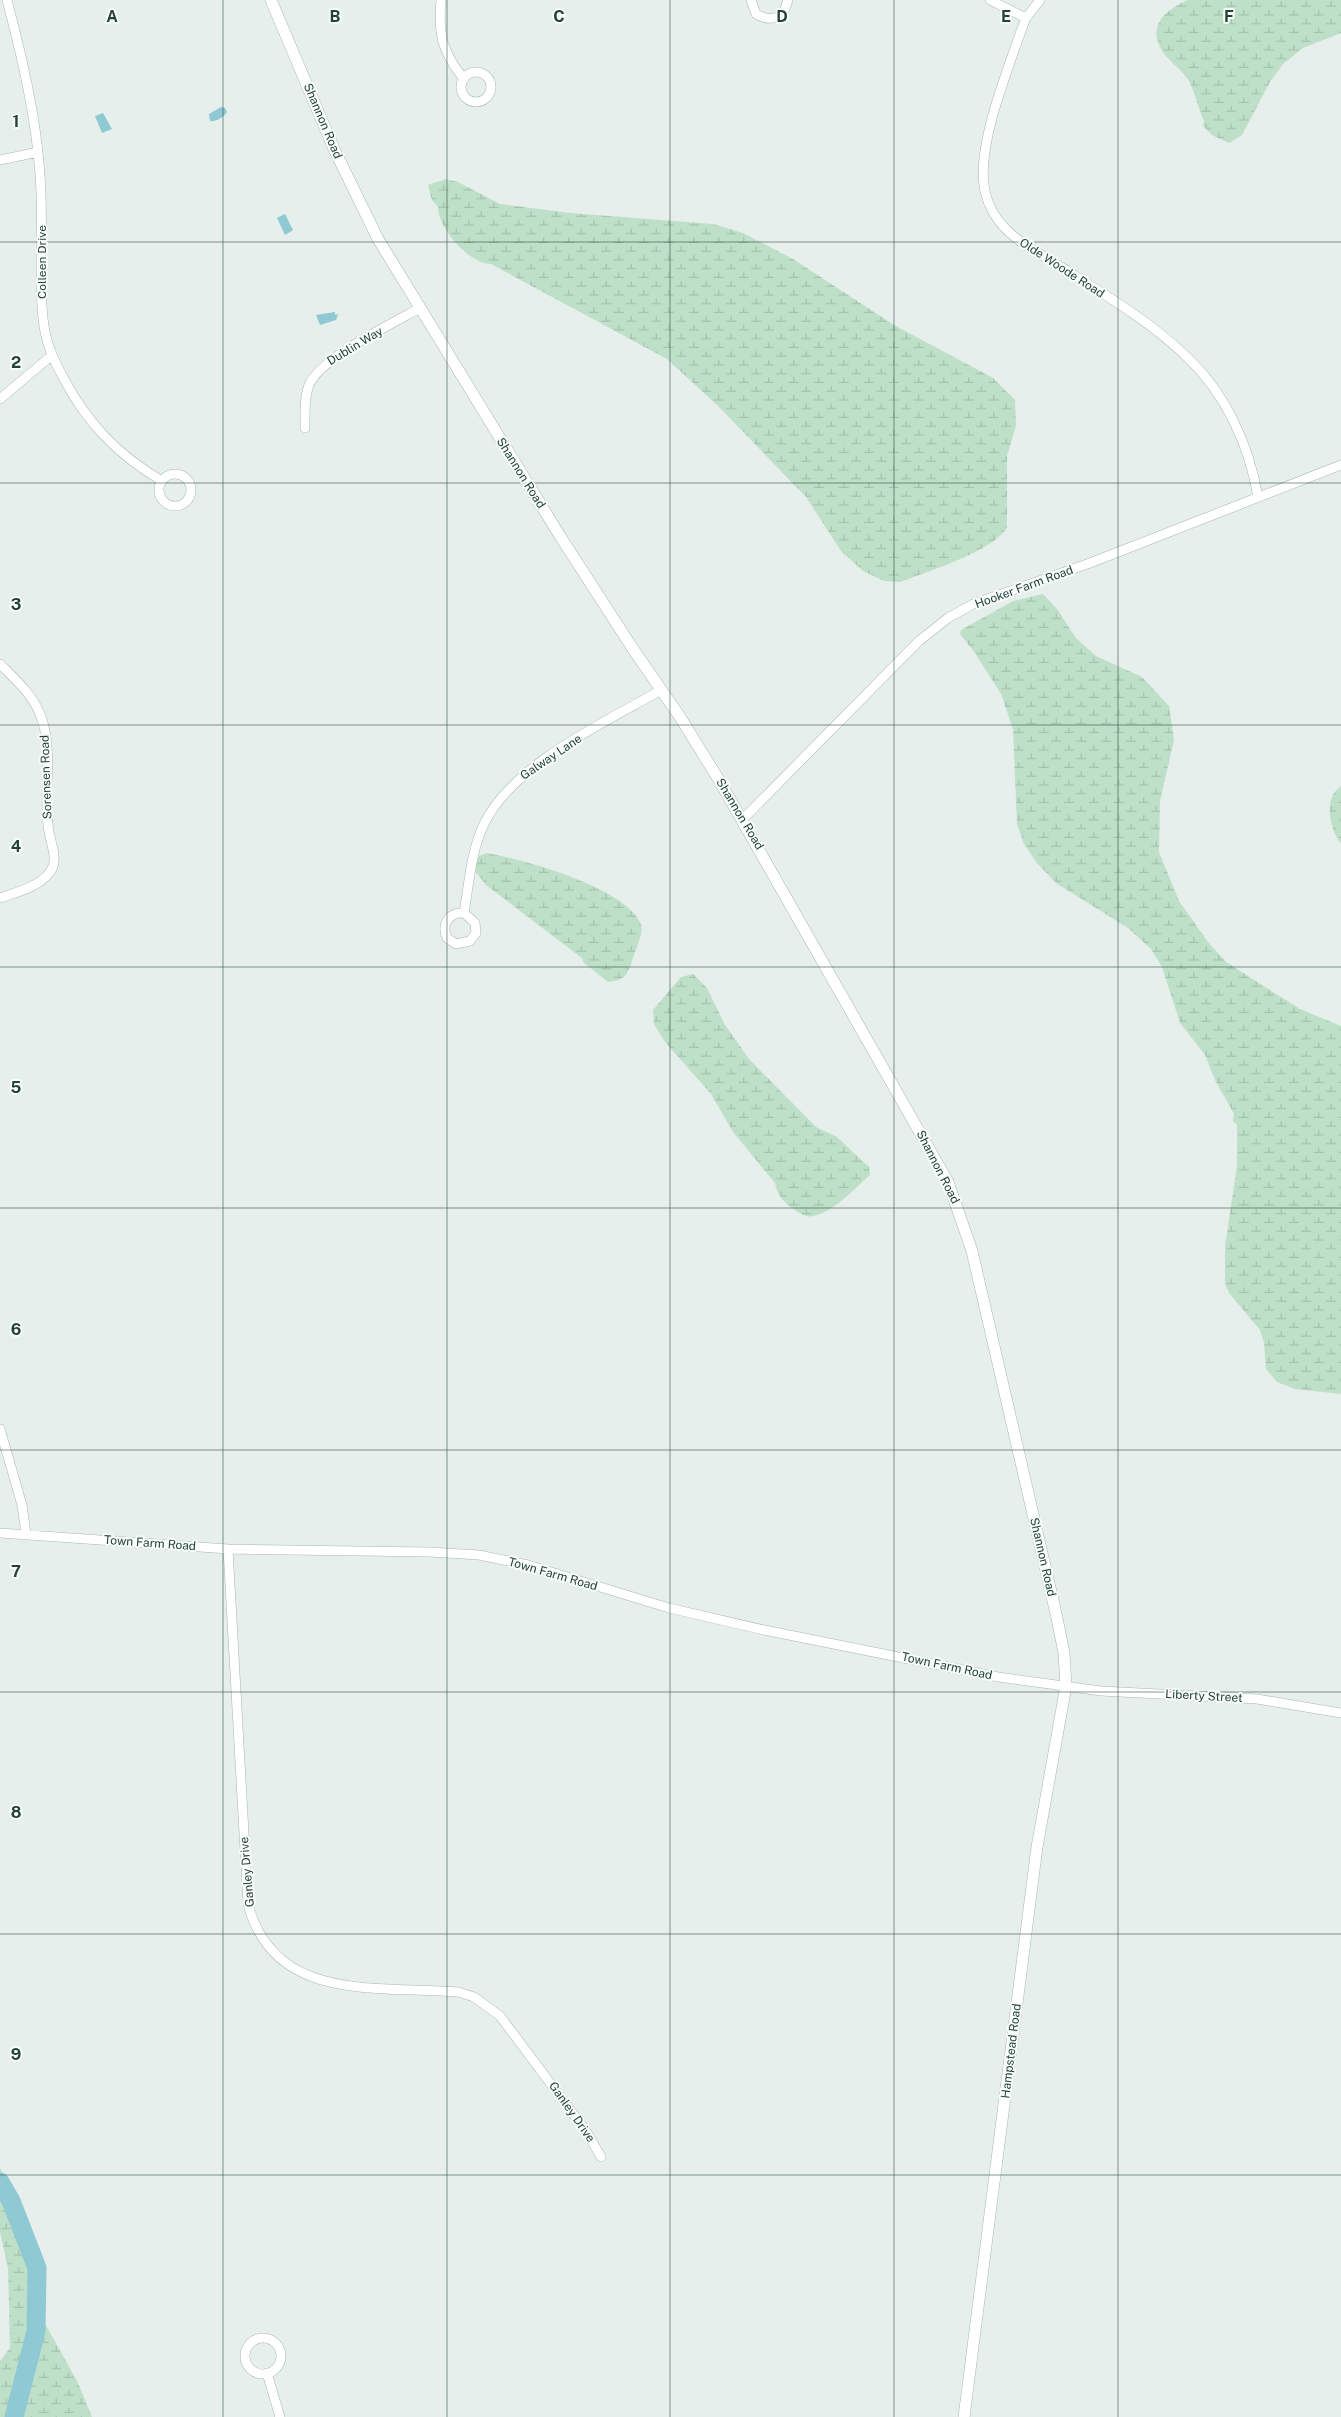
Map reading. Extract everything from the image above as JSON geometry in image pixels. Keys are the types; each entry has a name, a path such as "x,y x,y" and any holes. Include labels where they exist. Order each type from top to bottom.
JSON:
{"street":[{"name":"Colleen Drive","path":"7,0 19,48 38,152 42,196 43,320 52,356 74,398 101,435 119,452 162,480"},
{"name":"Shannon Road","path":"271,0 334,149 378,238 560,536 660,690 680,717 743,819 925,1138 958,1204 972,1250 1058,1618 1064,1653 1066,1686"},
{"path":"441,0 440,30 444,47 451,63 464,79"},
{"path":"751,0 756,14 767,19 773,19 783,14 788,0"},
{"path":"990,0 1026,18"},
{"name":"Olde Woode Road","path":"1040,0 1026,18 1005,80 985,150 984,186 992,210 998,220 1018,240 1149,326 1187,357 1204,374 1218,394 1241,436 1258,497"},
{"path":"0,160 38,152"},
{"name":"Dublin Way","path":"305,428 306,400 309,385 315,373 337,356 420,308"},
{"path":"0,399 52,356"},
{"name":"Hooker Farm Road","path":"743,819 919,641 948,618 973,604 1090,563 1341,465"},
{"name":"Sorensen Road","path":"0,664 30,696 41,716 47,755 46,813 54,859 50,872 40,882 0,898"},
{"name":"Galway Lane","path":"464,913 475,852 483,825 505,792 552,754 660,690"},
{"path":"0,1429 22,1504 26,1534"},
{"name":"Town Farm Road","path":"0,1533 228,1549 394,1551 479,1555 528,1565 650,1602 764,1630 998,1677 1066,1686"},
{"name":"Ganley Drive","path":"228,1549 247,1895 251,1916 262,1937 277,1956 297,1970 319,1980 354,1987 458,1992 474,1997 489,2007 512,2030 586,2131 601,2157"},
{"name":"Liberty Street","path":"1066,1686 1101,1691 1257,1699 1341,1713"},
{"name":"Hampstead Road","path":"964,2417 1037,1847 1066,1686"},
{"path":"257,2339 269,2339 280,2351 280,2362 277,2367 267,2373 256,2372 251,2369 245,2358 248,2346 257,2339"},
{"path":"267,2373 280,2417"}],"green space":[{"path":"1188,0 1341,0 1341,33 1303,48 1283,64 1270,82 1242,135 1229,143 1212,135 1203,126 1204,121 1189,81 1164,53 1157,40 1156,32 1162,18 1173,8"},
{"path":"446,179 458,182 500,204 570,213 713,224 743,233 793,259 894,325 993,378 1015,400 1016,426 1007,456 1007,527 1000,536 975,552 942,567 900,582 884,581 863,571 841,551 806,497 718,406 667,359 491,264 473,258 465,252 443,225 438,207 432,200 428,185"},
{"path":"1043,594 1057,609 1076,638 1096,656 1142,677 1169,706 1174,740 1160,801 1159,852 1179,901 1208,942 1226,962 1300,1009 1341,1026 1341,1394 1295,1389 1277,1382 1266,1369 1264,1343 1260,1330 1229,1293 1225,1284 1225,1246 1237,1166 1237,1125 1233,1121 1234,1114 1215,1080 1205,1055 1180,1023 1162,967 1151,949 1128,928 1056,883 1037,863 1024,844 1017,824 1013,729 1001,694 975,653 960,634 961,630 1013,601"},
{"path":"1341,786 1341,844 1333,830 1330,805 1335,791"},
{"path":"486,853 547,868 594,886 630,909 640,922 642,930 639,943 626,974 620,979 608,982 583,962 583,959 486,885 475,871 475,858"},
{"path":"693,974 707,988 725,1025 749,1059 816,1127 837,1137 869,1167 870,1175 829,1210 821,1214 808,1216 789,1206 783,1200 777,1191 775,1183 733,1132 711,1094 665,1042 654,1024 653,1010 681,977"},
{"path":"0,2168 29,2224 33,2239 32,2290 37,2309 78,2383 92,2417 0,2417 0,2361 10,2348 8,2268 0,2232"}],"water":[{"path":"221,107 225,108 226,114 217,120 210,121 209,114"},
{"path":"103,113 112,129 102,133 95,116"},
{"path":"285,214 293,230 285,235 277,218"},
{"path":"335,312 335,315 338,314 336,320 320,325 316,315"}],"waterway":[{"path":"0,2182 11,2201 37,2268 36,2331 14,2417"}]}
